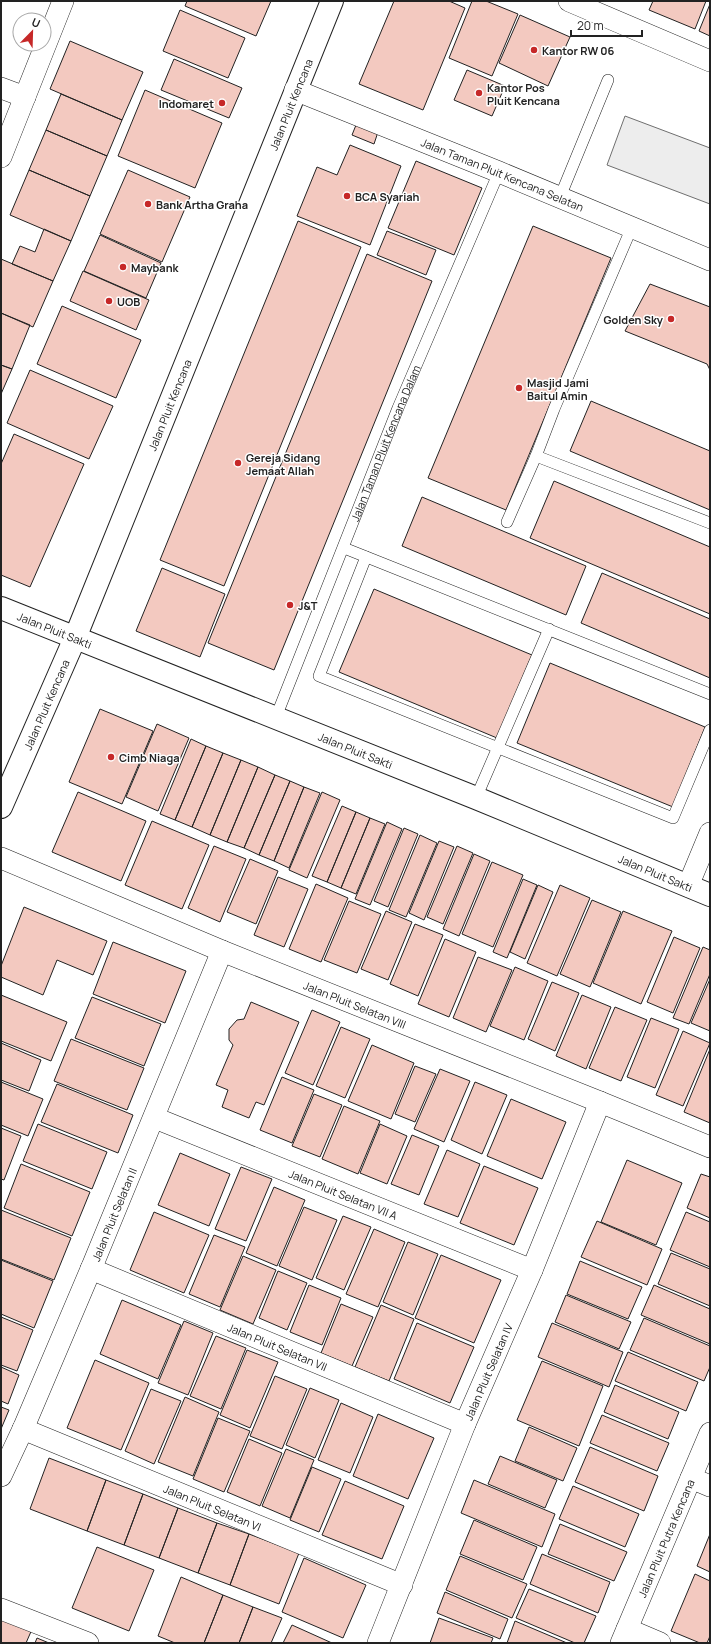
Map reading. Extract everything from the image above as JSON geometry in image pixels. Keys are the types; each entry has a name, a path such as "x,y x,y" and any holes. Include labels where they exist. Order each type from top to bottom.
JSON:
{"street":[{"path":"1,157 63,1"},
{"name":"Jalan Pluit Kencana","path":"1,807 75,638 332,1"},
{"path":"569,1 602,8 710,61"},
{"path":"1,88 25,97"},
{"name":"Jalan Taman Pluit Kencana Selatan","path":"295,90 499,172 710,260"},
{"name":"Jalan Pluit Sakti","path":"1,608 276,717 710,895"},
{"path":"688,886 710,833"},
{"name":"Jalan Pluit Selatan VIII","path":"1,858 222,951 710,1147"},
{"name":"Jalan Pluit Selatan II","path":"1,1476 23,1429 92,1269 222,951"},
{"name":"Jalan Pluit Selatan IV","path":"378,1643 465,1424 532,1270 600,1102"},
{"name":"Jalan Pluit Selatan VII A","path":"155,1118 532,1270"},
{"name":"Jalan Pluit Selatan VII","path":"92,1269 465,1424"},
{"name":"Jalan Pluit Selatan VI","path":"23,1429 402,1585"},
{"name":"Jalan Pluit Putra Kencana","path":"624,1636 701,1482 710,1433"},
{"path":"1,1609 88,1643"},
{"path":"624,1636 660,1643"}],"lane":[{"path":"560,197 608,80"},
{"name":"Jalan Taman Pluit Kencana Dalam","path":"276,717 398,408 499,172"},
{"path":"507,522 632,227"},
{"path":"536,456 710,523"},
{"path":"344,548 710,694"},
{"path":"366,557 319,676 673,818 710,730"},
{"path":"476,798 548,630"}],"shaded area":[{"path":"625,116 710,148 710,204 607,165"}],"building":[{"path":"187,1 271,1 256,36 185,6"},
{"path":"394,1 449,1 465,8 423,110 359,84"},
{"path":"472,1 486,1 518,14 492,76 449,58"},
{"path":"653,1 706,1 695,29 649,10"},
{"path":"710,4 710,36 699,31"},
{"path":"180,10 245,38 228,78 163,51"},
{"name":"Kantor RW 06","path":"520,15 570,37 548,86 499,63"},
{"path":"70,41 143,72 122,120 50,89"},
{"path":"174,59 242,88 229,118 161,90"},
{"name":"Kantor Pos Pluit Kencana","path":"467,70 505,86 492,116 454,100"},
{"path":"145,90 222,123 195,188 118,156"},
{"path":"61,94 122,120 107,156 46,130"},
{"path":"358,120 379,129 374,144 352,135"},
{"path":"46,130 107,156 90,196 29,170"},
{"name":"BCA Syariah","path":"350,145 401,166 370,245 297,216 317,167 337,175"},
{"path":"416,161 482,188 454,255 388,228"},
{"path":"29,170 90,196 71,241 10,215"},
{"path":"128,170 190,197 162,262 100,234"},
{"path":"298,221 361,247 224,586 160,560"},
{"path":"533,226 611,258 506,510 428,478"},
{"path":"44,229 71,241 53,281 12,264 20,246 35,252"},
{"path":"387,231 436,250 426,275 377,255"},
{"name":"Maybank","path":"100,235 161,263 146,298 84,271"},
{"path":"367,254 432,281 274,670 208,643"},
{"path":"1,259 53,281 33,327 1,313"},
{"name":"UOB","path":"83,271 149,300 136,330 70,301"},
{"name":"Golden Sky","path":"650,284 710,307 710,370 707,364 625,331"},
{"path":"62,306 141,340 116,398 37,364"},
{"path":"1,313 30,325 12,369 1,365"},
{"path":"1,365 12,369 1,394"},
{"path":"30,370 113,406 89,459 7,423"},
{"path":"591,401 710,451 710,510 570,451"},
{"path":"14,434 84,464 30,587 1,575 1,464"},
{"path":"554,481 710,547 710,614 530,538"},
{"path":"422,497 586,566 566,615 402,546"},
{"path":"162,568 225,594 200,657 136,631"},
{"path":"602,573 710,619 710,678 581,623"},
{"path":"374,589 532,655 497,738 339,672"},
{"path":"550,663 705,727 673,807 517,743"},
{"name":"Cimb Niaga","path":"100,709 153,731 122,804 69,782"},
{"path":"157,724 189,738 158,811 126,797"},
{"path":"191,739 206,746 175,820 160,814"},
{"path":"206,746 223,753 192,827 175,820"},
{"path":"223,753 241,760 210,835 192,827"},
{"path":"241,760 258,767 227,842 210,835"},
{"path":"258,767 275,775 244,848 227,842"},
{"path":"275,775 290,781 259,855 244,848"},
{"path":"290,781 304,787 274,861 259,855"},
{"path":"304,787 320,793 289,868 274,861"},
{"path":"78,792 146,821 121,881 52,852"},
{"path":"322,792 340,800 307,878 289,870"},
{"path":"342,806 356,812 327,882 312,876"},
{"path":"356,812 370,818 341,888 327,882"},
{"path":"370,818 385,824 356,894 341,888"},
{"path":"152,821 209,845 182,909 125,885"},
{"path":"387,822 402,829 370,905 355,899"},
{"path":"404,828 418,834 388,907 374,901"},
{"path":"420,835 437,843 406,917 389,910"},
{"path":"439,841 454,847 424,920 409,913"},
{"path":"214,846 246,859 220,922 188,908"},
{"path":"457,846 473,853 443,924 427,917"},
{"path":"474,854 490,861 459,936 443,929"},
{"path":"250,859 278,871 256,924 227,912"},
{"path":"492,862 523,875 493,947 462,934"},
{"path":"278,877 308,889 284,947 254,935"},
{"path":"523,879 537,885 507,958 493,952"},
{"path":"316,884 348,898 321,962 289,949"},
{"path":"538,885 553,892 525,959 510,952"},
{"path":"560,885 590,898 557,976 527,963"},
{"path":"592,900 621,912 590,987 560,974"},
{"path":"349,901 381,914 357,973 324,960"},
{"path":"24,907 107,941 93,975 57,960 43,995 1,977 1,966"},
{"path":"386,911 412,922 388,980 361,969"},
{"path":"623,911 672,931 641,1004 593,983"},
{"path":"415,924 443,935 418,996 390,984"},
{"path":"674,937 700,948 673,1013 647,1002"},
{"path":"445,939 476,952 449,1017 418,1004"},
{"path":"113,942 186,971 165,1023 93,994"},
{"path":"703,947 710,950 710,974 689,1024 673,1018"},
{"path":"478,957 512,970 486,1032 453,1018"},
{"path":"515,967 548,981 524,1040 490,1026"},
{"path":"710,979 710,1031 691,1023"},
{"path":"552,982 579,993 555,1051 528,1039"},
{"path":"1,995 67,1022 51,1061 1,1041"},
{"path":"582,995 611,1007 586,1069 556,1056"},
{"path":"92,997 161,1024 144,1066 75,1038"},
{"path":"251,1002 299,1022 264,1105 256,1102 249,1118 222,1107 228,1090 216,1085 233,1045 229,1040 229,1029 237,1020 244,1019"},
{"path":"615,1007 647,1020 621,1081 589,1068"},
{"path":"312,1010 340,1022 313,1085 285,1073"},
{"path":"651,1018 679,1029 655,1088 627,1077"},
{"path":"341,1027 370,1039 345,1098 316,1086"},
{"path":"683,1031 710,1043 683,1106 656,1095"},
{"path":"71,1039 144,1068 127,1110 54,1081"},
{"path":"1,1043 41,1060 29,1091 1,1080"},
{"path":"372,1045 414,1063 391,1119 348,1101"},
{"path":"710,1049 710,1123 684,1112"},
{"path":"415,1066 436,1074 415,1122 395,1114"},
{"path":"440,1069 470,1081 444,1142 414,1129"},
{"path":"282,1077 314,1090 292,1143 260,1130"},
{"path":"1,1082 43,1099 28,1136 1,1125"},
{"path":"475,1082 507,1095 482,1154 451,1140"},
{"path":"57,1084 133,1115 118,1153 41,1122"},
{"path":"314,1094 342,1105 320,1157 292,1146"},
{"path":"511,1099 566,1122 542,1179 487,1156"},
{"path":"344,1106 380,1121 358,1174 322,1159"},
{"path":"38,1124 107,1152 92,1189 23,1161"},
{"path":"380,1124 407,1136 387,1184 360,1173"},
{"path":"1,1128 21,1136 4,1180 1,1179"},
{"path":"412,1135 439,1146 419,1195 391,1184"},
{"path":"447,1150 480,1164 458,1217 424,1204"},
{"path":"180,1153 230,1174 209,1226 158,1205"},
{"path":"627,1160 682,1183 656,1245 601,1222"},
{"path":"21,1164 90,1192 72,1236 4,1208"},
{"path":"484,1166 538,1188 514,1245 460,1223"},
{"path":"241,1167 272,1179 246,1241 215,1229"},
{"path":"701,1174 710,1177 710,1218 687,1208"},
{"path":"274,1187 305,1200 277,1266 246,1253"},
{"path":"304,1207 337,1220 312,1280 279,1266"},
{"path":"1,1210 71,1238 54,1280 1,1259"},
{"path":"154,1212 209,1235 184,1293 130,1270"},
{"path":"686,1212 710,1222 710,1267 670,1250"},
{"path":"343,1216 371,1227 344,1290 316,1278"},
{"path":"597,1221 662,1249 647,1285 581,1257"},
{"path":"374,1229 405,1242 378,1307 346,1294"},
{"path":"214,1235 245,1247 220,1307 189,1294"},
{"path":"408,1242 438,1254 413,1315 383,1302"},
{"path":"671,1253 710,1269 710,1306 658,1284"},
{"path":"441,1255 501,1280 474,1343 415,1318"},
{"path":"243,1256 276,1270 253,1324 220,1310"},
{"path":"1,1260 53,1281 34,1328 1,1314"},
{"path":"580,1261 642,1287 628,1319 567,1294"},
{"path":"278,1271 307,1283 287,1330 259,1318"},
{"path":"309,1285 341,1298 322,1345 290,1332"},
{"path":"654,1285 710,1309 710,1344 641,1315"},
{"path":"566,1295 631,1322 619,1349 555,1322"},
{"path":"122,1300 181,1325 158,1379 100,1354"},
{"path":"341,1304 373,1317 352,1366 321,1353"},
{"path":"381,1305 414,1319 389,1381 355,1367"},
{"path":"1,1317 33,1330 17,1371 1,1365"},
{"path":"644,1318 710,1346 710,1367 704,1381 630,1350"},
{"path":"184,1321 213,1333 188,1395 158,1383"},
{"path":"417,1323 474,1347 450,1403 394,1379"},
{"path":"552,1323 623,1352 609,1387 538,1357"},
{"path":"216,1336 246,1348 221,1409 190,1396"},
{"path":"247,1350 278,1362 250,1428 220,1415"},
{"path":"628,1352 698,1382 686,1411 615,1381"},
{"path":"95,1360 149,1383 121,1450 67,1428"},
{"path":"542,1361 603,1386 579,1446 517,1420"},
{"path":"1,1367 19,1375 8,1404 1,1401"},
{"path":"275,1376 307,1389 282,1449 250,1436"},
{"path":"615,1385 679,1412 668,1439 604,1412"},
{"path":"310,1388 339,1400 315,1458 286,1445"},
{"path":"151,1389 181,1401 154,1464 125,1451"},
{"path":"185,1397 219,1412 193,1476 158,1462"},
{"path":"341,1403 373,1417 350,1473 318,1460"},
{"path":"1,1407 9,1410 1,1429"},
{"path":"378,1414 434,1438 408,1499 353,1476"},
{"path":"602,1415 669,1443 657,1471 590,1443"},
{"path":"218,1418 250,1431 224,1492 193,1479"},
{"path":"529,1427 577,1448 563,1481 515,1461"},
{"path":"249,1439 282,1453 260,1506 227,1492"},
{"path":"590,1447 658,1476 644,1511 575,1482"},
{"path":"286,1449 314,1460 290,1518 262,1506"},
{"path":"500,1456 557,1480 545,1508 488,1484"},
{"path":"49,1458 106,1480 87,1531 30,1509"},
{"path":"312,1467 341,1479 319,1532 290,1520"},
{"path":"106,1480 143,1494 124,1545 87,1531"},
{"path":"474,1480 555,1514 542,1547 461,1513"},
{"path":"345,1481 404,1506 382,1559 322,1535"},
{"path":"573,1486 639,1514 625,1547 559,1519"},
{"path":"143,1494 178,1508 159,1558 124,1545"},
{"path":"178,1508 217,1523 198,1573 159,1558"},
{"path":"474,1520 537,1547 523,1580 460,1554"},
{"path":"217,1523 249,1534 230,1585 198,1573"},
{"path":"560,1524 627,1552 614,1581 548,1554"},
{"path":"249,1534 299,1553 279,1604 230,1585"},
{"path":"710,1534 710,1572 697,1566"},
{"path":"97,1547 154,1570 129,1631 72,1608"},
{"path":"542,1554 610,1582 598,1613 530,1584"},
{"path":"460,1556 527,1584 512,1618 446,1590"},
{"path":"304,1558 366,1585 343,1638 282,1612"},
{"path":"695,1574 710,1581 710,1636 707,1643 700,1643 671,1631"},
{"path":"181,1577 223,1595 204,1643 175,1643 158,1636"},
{"path":"529,1589 596,1616 584,1643 575,1643 516,1618"},
{"path":"445,1592 508,1619 500,1639 437,1613"},
{"path":"223,1595 253,1607 239,1643 204,1643"},
{"path":"253,1607 282,1618 271,1643 239,1643"},
{"path":"1,1613 33,1627 26,1643 1,1643"},
{"path":"439,1618 493,1638 491,1643 430,1643"},
{"path":"515,1621 567,1643 507,1643"},
{"path":"292,1625 332,1643 283,1643"},
{"path":"37,1638 49,1643 35,1643"}],"place":[{"name":"Kantor RW 06","path":"534,50"},
{"name":"Kantor Pos Pluit Kencana","path":"479,93"},
{"name":"Indomaret","path":"222,103"},
{"name":"BCA Syariah","path":"347,196"},
{"name":"Bank Artha Graha","path":"148,204"},
{"name":"Maybank","path":"123,267"},
{"name":"UOB","path":"109,301"},
{"name":"Golden Sky","path":"671,319"},
{"name":"Masjid Jami Baitul Amin","path":"519,388"},
{"name":"Gereja Sidang Jemaat Allah","path":"238,463"},
{"name":"J&T","path":"290,605"},
{"name":"Cimb Niaga","path":"111,757"}]}
